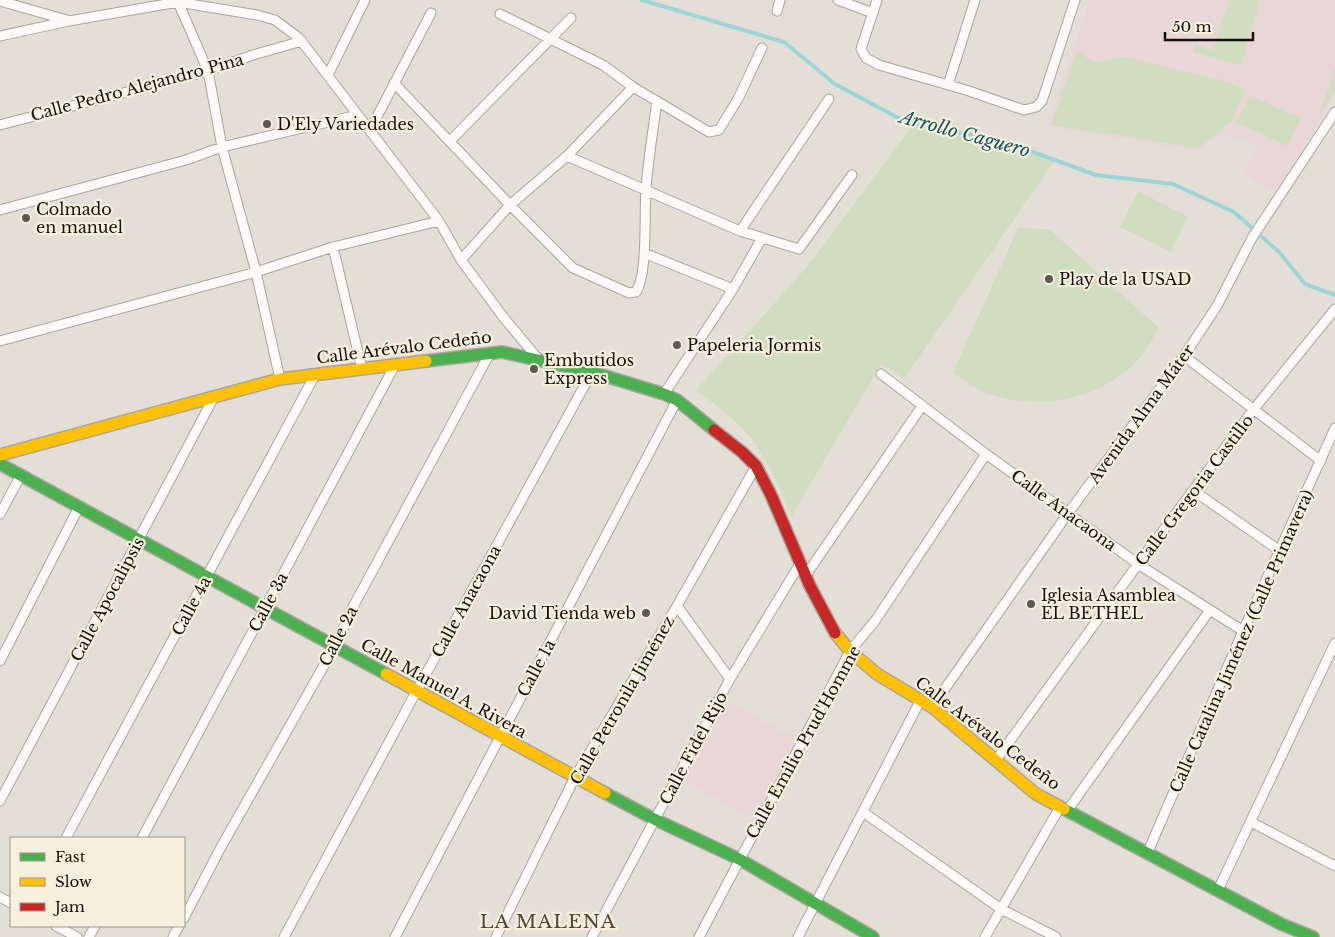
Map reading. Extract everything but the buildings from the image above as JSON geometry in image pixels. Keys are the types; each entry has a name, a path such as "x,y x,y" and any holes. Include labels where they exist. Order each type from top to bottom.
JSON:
{"street":[{"path":"328,75 365,0"},
{"path":"777,11 780,0"},
{"path":"838,0 873,13"},
{"path":"877,0 861,50 866,58 879,65 948,84 1024,110 1036,107 1042,101 1075,0"},
{"path":"948,84 975,0"},
{"path":"0,1 69,21"},
{"path":"178,1 208,72 222,147 256,272 280,379"},
{"path":"0,36 178,1 275,20 302,41 439,221 461,260 504,318 539,360"},
{"path":"370,130 431,13"},
{"path":"500,14 603,65 633,88 709,132 718,130 738,99 762,48"},
{"path":"450,141 572,18"},
{"name":"Calle Pedro Alejandro Pina","path":"0,125 208,72 253,55 302,41"},
{"path":"394,83 573,268 629,292 636,292 640,286 644,253 646,190 656,101"},
{"path":"461,260 510,205 567,156 633,88"},
{"path":"740,231 829,99"},
{"name":"Avenida Alma Máter","path":"932,707 1069,512 1184,356 1217,306 1252,238 1335,112"},
{"path":"0,210 186,160 222,147 358,115"},
{"path":"567,156 740,231 799,249 852,175"},
{"path":"0,341 256,272 333,247 439,221"},
{"path":"664,394 733,289 762,238"},
{"path":"333,247 362,369"},
{"path":"644,253 733,289"},
{"name":"Calle Gregoria Castillo","path":"996,760 1138,564 1254,409 1335,309"},
{"name":"Calle Arévalo Cedeño","path":"0,455 280,379 490,353 502,352 592,372 664,394 677,400 742,452 756,466 801,562 810,586 837,636 850,651 877,674 932,707 1036,794 1281,924 1313,937"},
{"name":"Calle 2a","path":"185,916 220,849 335,646 352,607 490,353"},
{"path":"1184,356 1320,461"},
{"name":"Calle 3a","path":"143,837 395,365"},
{"name":"Calle Anacaona","path":"284,937 592,372"},
{"name":"Calle Anacaona","path":"881,374 986,454 1069,512 1138,564 1243,631"},
{"name":"Calle 4a","path":"67,837 315,375"},
{"name":"Calle Apocalipsis","path":"0,801 214,397"},
{"name":"Calle 1a","path":"395,937 677,400"},
{"path":"806,574 922,406"},
{"name":"Calle Catalina Jiménez (Calle Primavera)","path":"1147,854 1243,631 1335,428"},
{"name":"Calle Emilio Prud'Homme","path":"699,937 850,651 876,621 986,454"},
{"name":"Calle Manuel A. Rivera","path":"0,464 575,778 654,819 739,859 873,937"},
{"name":"Calle Petronila Jiménez","path":"496,937 575,778 677,606 756,466"},
{"path":"0,514 21,476"},
{"path":"1194,491 1280,551"},
{"path":"0,662 80,507"},
{"name":"Calle Fidel Rijo","path":"592,937 730,679 801,562"},
{"path":"677,606 730,679"},
{"path":"985,937 1064,809 1210,610"},
{"path":"1218,890 1335,644"},
{"path":"798,937 920,701"},
{"path":"863,812 1001,909 1056,937"},
{"path":"1250,822 1335,866"},
{"path":"58,927 78,937"}],"shaded area":[{"path":"1090,0 1335,0 1335,95 1275,194 1242,172 1259,146 1220,134 1199,151 1046,127"},
{"path":"720,698 802,742 759,822 677,777"}],"green space":[{"path":"1229,0 1260,0 1241,65 1193,52 1195,44 1213,50"},
{"path":"1077,51 1093,62 1125,57 1229,82 1245,90 1231,122 1199,148 1051,125"},
{"path":"1335,68 1335,91 1319,117"},
{"path":"1250,95 1301,119 1287,146 1237,122"},
{"path":"914,123 1000,140 1055,160 904,379 881,364 791,517 769,466 751,438 732,418 696,390 807,267"},
{"path":"1138,191 1188,217 1171,252 1120,227"},
{"name":"Play de la USAD","path":"1018,228 1049,229 1159,328 1140,358 1117,378 1101,387 1065,399 1027,401 989,394 953,373"}],"waterway":[{"name":"Arrollo Caguero","path":"642,0 784,42 835,84 906,122 1000,140 1096,175 1173,184 1234,212 1280,253 1305,284 1335,295"}],"traffic: fast":[{"path":"426,361 502,352 592,372 664,394 677,400 714,430"},
{"path":"0,464 386,674"},
{"path":"605,793 654,819 739,859 873,937"},
{"path":"1064,809 1281,924 1313,937"}],"traffic: slow":[{"path":"0,455 280,379 426,361"},
{"path":"835,633 850,651 877,674 932,707 1036,794 1064,809"},
{"path":"386,674 605,793"}],"traffic: jam":[{"path":"714,430 742,452 756,466 771,495 810,586 835,633"}],"place":[{"name":"D'Ely Variedades","path":"267,124"},
{"name":"Colmado en manuel","path":"26,218"},
{"name":"Play de la USAD","path":"1049,279"},
{"name":"Papeleria Jormis","path":"677,345"},
{"name":"Embutidos Express","path":"534,369"},
{"name":"Iglesia Asamblea EL BETHEL","path":"1031,604"},
{"name":"David Tienda web","path":"646,613"}],"district":[{"name":"LA MALENA","path":"548,921"}]}
